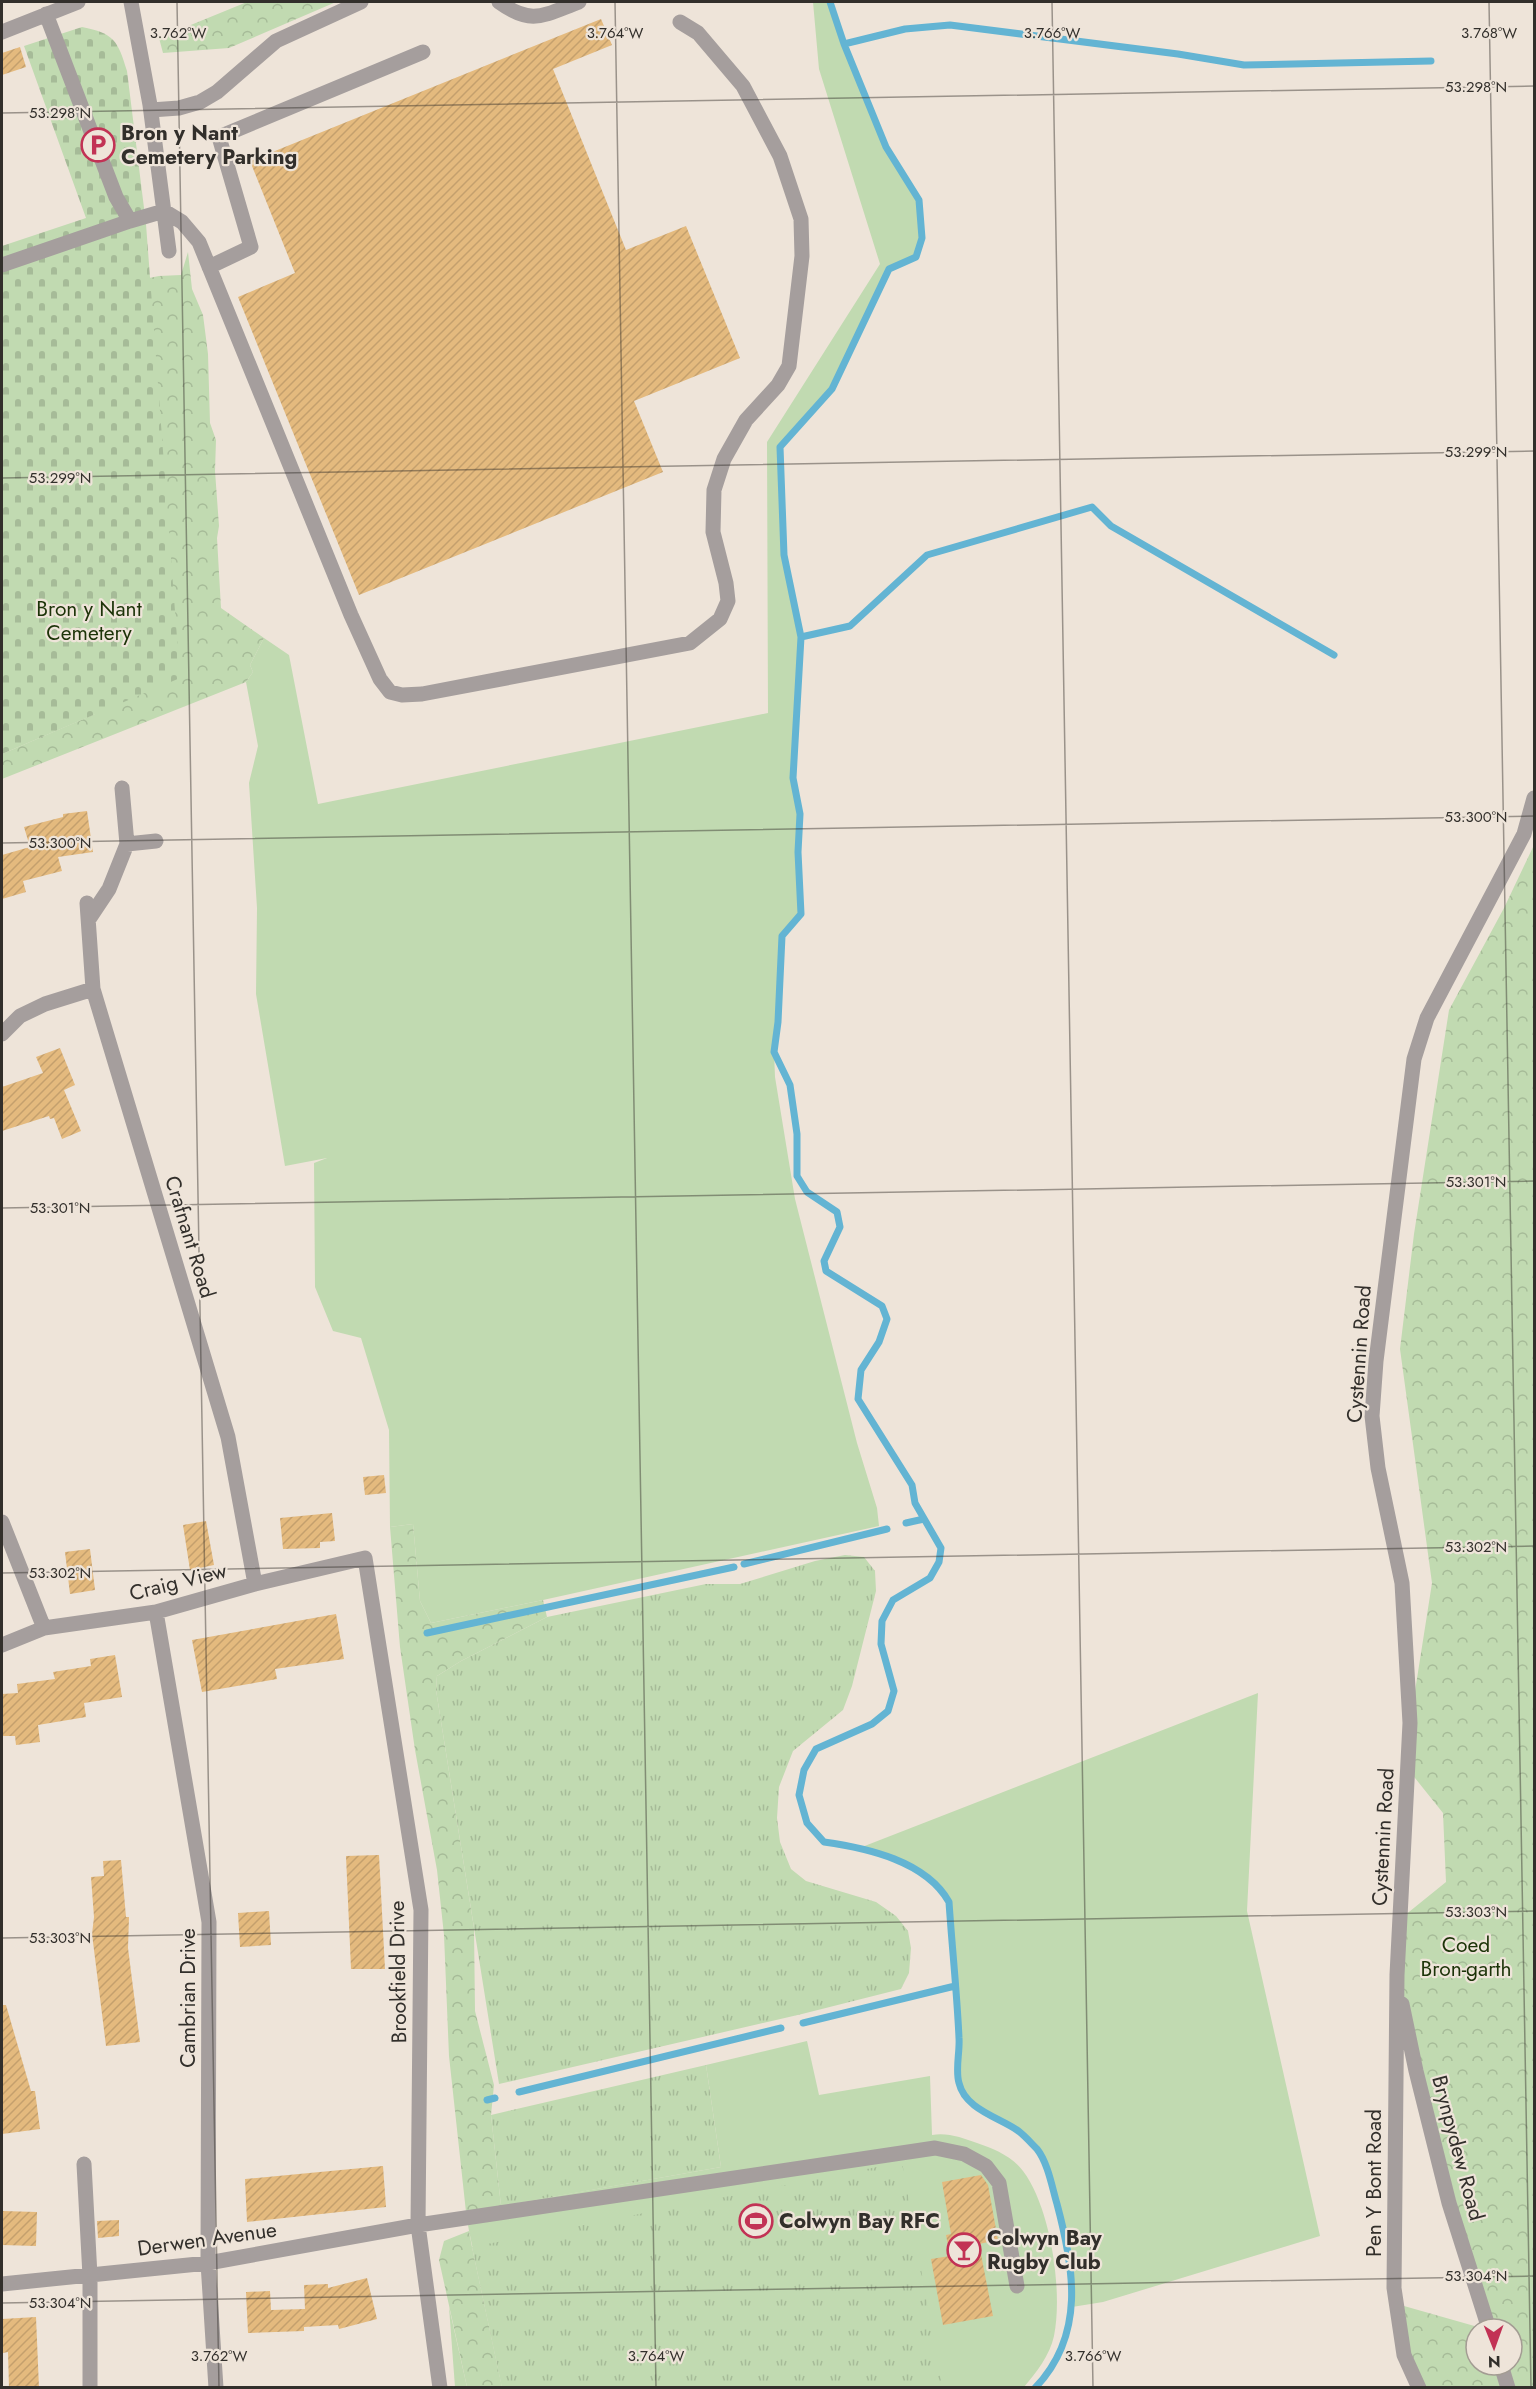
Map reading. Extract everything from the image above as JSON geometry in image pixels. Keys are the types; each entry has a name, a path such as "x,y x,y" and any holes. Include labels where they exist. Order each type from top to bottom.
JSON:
{"street":[{"path":"2,32 78,2"},
{"path":"131,2 151,110 169,251"},
{"path":"151,110 179,108 200,102 217,93 276,41 362,2"},
{"path":"499,2 525,16 540,16 579,2"},
{"path":"46,14 116,197 130,221"},
{"path":"2,265 164,211 182,222 199,242 351,615 380,679 390,692 402,695 422,694 690,643 720,619 728,602 726,583 713,532 714,490 724,459 746,420 778,385 789,366 802,256 801,219 780,156 770,136 743,86 698,33 680,22"},
{"path":"209,267 251,247 219,137 423,52"},
{"path":"89,919 109,889 127,844 122,788"},
{"name":"Cystennin Road","path":"1396,1975 1410,1723 1402,1583 1378,1468 1372,1416 1376,1361 1414,1059 1427,1018 1524,834 1534,798"},
{"path":"127,844 156,841"},
{"name":"Crafnant Road","path":"87,903 93,989 228,1437 255,1584"},
{"path":"2,1034 20,1016 45,1004 93,989"},
{"path":"2,1522 44,1628"},
{"name":"Craig View","path":"2,1645 44,1628 156,1612 255,1584 364,1558"},
{"name":"Brookfield Drive","path":"364,1558 421,1910 418,2225 440,2388"},
{"name":"Cambrian Drive","path":"156,1612 209,1922 208,2263 216,2388"},
{"name":"Brynpydew Road","path":"1396,1975 1416,2072 1449,2203 1485,2317"},
{"name":"Pen Y Bont Road","path":"1396,1975 1394,2288 1404,2355 1419,2388"},
{"name":"Derwen Avenue","path":"2,2284 208,2263 418,2225 935,2148 964,2154 986,2166 999,2183 1017,2286"},
{"path":"84,2164 90,2276 90,2388"}],"green space":[{"path":"247,2 336,2 229,48 163,53 159,38"},
{"path":"813,2 830,2 886,147 917,198 922,238 916,257 889,269 832,389 780,447 784,555 801,637 793,778 800,814 798,852 801,914 782,936 774,1052 775,1077 795,1199 857,1443 877,1508 879,1526 431,1623 420,1601 413,1524 390,1527 389,1430 361,1338 333,1331 315,1287 314,1163 327,1158 285,1166 256,994 257,908 249,783 258,746 246,682 253,672 250,665 264,638 289,655 318,804 768,713 767,442 880,264 819,69"},
{"name":"Bron y Nant Cemetery","path":"82,27 101,32 113,40 121,52 127,71 146,224 180,678 2,754 2,246 86,218 24,46"},
{"path":"188,252 192,289 203,315 208,354 210,423 216,440 215,471 221,608 264,638 250,665 253,672 246,682 2,779 2,754 95,714 134,281 181,275"},
{"name":"Coed Bron-garth","path":"1534,845 1534,2387 1515,2387 1510,2377 1524,2377 1524,2317 1486,2317 1397,1975 1399,1920 1446,1882 1443,1813 1407,1768 1410,1723 1432,1583 1400,1349 1414,1234 1449,1010 1504,908"},
{"path":"413,1524 420,1601 431,1623 543,1600 547,1617 461,1661 437,1676 436,1690 474,1928 475,2011 494,2085 491,2115 501,2206 466,2212 449,2056 444,1935 437,1870 415,1750 400,1647 390,1527"},
{"path":"845,1555 864,1557 875,1571 876,1591 852,1686 843,1710 793,1751 779,1787 777,1818 780,1842 791,1869 806,1881 876,1902 896,1916 908,1931 911,1948 909,1973 901,1989 499,2084 436,1690 437,1676 461,1661 547,1617 706,1584 740,1584 815,1561"},
{"path":"1258,1693 1247,1911 1320,2236 1103,2302 1072,2307 1071,2273 1066,2239 1049,2176 1039,2151 1019,2131 969,2103 959,2083 959,2039 949,1902 942,1891 922,1874 862,1847"},
{"name":"Colwyn Bay RFC","path":"807,2041 819,2095 930,2076 932,2135 955,2136 990,2148 1008,2157 1023,2171 1041,2206 1047,2228 1056,2274 1057,2297 1052,2343 1042,2363 1024,2387 502,2387 466,2212 721,2167 706,2065"},
{"path":"706,2065 721,2167 501,2206 491,2115"},
{"path":"902,2162 942,2387 502,2387 472,2247"},
{"path":"469,2231 502,2387 467,2387 439,2260 444,2241"},
{"path":"1397,2304 1464,2323 1464,2377 1501,2377 1503,2387 1419,2387"},
{"path":"449,2307 467,2387 455,2387"}],"building":[{"path":"601,19 612,45 553,69 626,250 686,226 740,358 634,401 663,472 359,595 238,297 295,273 250,161"},
{"path":"20,47 26,67 2,75 2,53"},
{"path":"87,811 93,852 58,857 62,871 23,881 26,892 2,899 2,855 30,847 24,827 63,817 63,814"},
{"path":"60,1048 75,1085 64,1090 81,1131 62,1139 54,1118 50,1119 49,1116 2,1131 2,1087 43,1073 36,1057"},
{"path":"384,1475 386,1493 365,1495 363,1477"},
{"path":"332,1513 335,1541 320,1542 320,1548 283,1549 280,1518"},
{"path":"206,1521 214,1565 190,1570 183,1525"},
{"path":"90,1549 95,1590 70,1594 65,1552"},
{"path":"336,1614 344,1659 275,1669 277,1679 202,1692 192,1640"},
{"path":"115,1655 122,1697 84,1703 86,1717 38,1725 40,1742 16,1745 15,1736 2,1736 2,1694 18,1693 17,1684 55,1679 53,1672 91,1666 90,1659"},
{"path":"379,1855 385,1969 351,1969 346,1856"},
{"path":"121,1860 126,1917 129,1917 128,1948 140,2042 106,2046 92,1934 94,1917 91,1877 104,1876 103,1861"},
{"path":"269,1911 271,1945 240,1947 238,1913"},
{"path":"2,2005 6,2005 31,2091 35,2091 40,2129 2,2134"},
{"path":"383,2166 386,2207 247,2222 245,2179"},
{"name":"Colwyn Bay Rugby Club","path":"981,2175 988,2185 998,2240 979,2244 993,2316 943,2325 931,2259 950,2256 946,2235 951,2234 942,2182"},
{"path":"3,2211 37,2212 36,2246 2,2245"},
{"path":"119,2220 119,2236 98,2238 97,2221"},
{"path":"367,2278 377,2319 339,2329 338,2325 304,2327 304,2331 248,2333 246,2292 270,2291 271,2310 305,2309 304,2285 328,2284 328,2288"},
{"path":"36,2317 39,2388 9,2388 8,2352 3,2353 2,2319"}],"waterway":[{"path":"830,2 844,44 886,147 919,200 922,238 916,257 889,269 832,389 780,447 784,555 801,637 793,778 800,814 798,852 801,914 782,936 778,1022 774,1052 790,1085 797,1134 797,1176 807,1192 837,1212 840,1227 824,1261 826,1271 882,1306 887,1319 879,1342 861,1370 858,1399 912,1485 915,1503 941,1548 939,1562 930,1578 893,1600 882,1621 881,1644 894,1691 888,1711 872,1724 816,1749 804,1770 799,1795 807,1823 824,1842 876,1853 911,1867 926,1876 949,1902 958,2021 957,2072 962,2092 975,2106 1017,2130 1041,2155 1047,2168 1068,2252 1072,2300 1069,2323 1062,2346 1051,2368 1035,2388"},
{"path":"844,44 905,29 950,25 1178,54 1244,65 1431,61"},
{"path":"801,637 850,626 927,555 1092,507 1111,526 1334,655"},
{"path":"906,1523 924,1519"},
{"path":"744,1564 887,1529"},
{"path":"427,1633 734,1567"},
{"path":"803,2023 955,1986"},
{"path":"519,2092 781,2028"},
{"path":"487,2100 495,2098"}],"place":[{"name":"Bron y Nant Cemetery Parking","path":"98,145"},
{"name":"Colwyn Bay RFC","path":"756,2221"},
{"name":"Colwyn Bay Rugby Club","path":"964,2250"}]}
